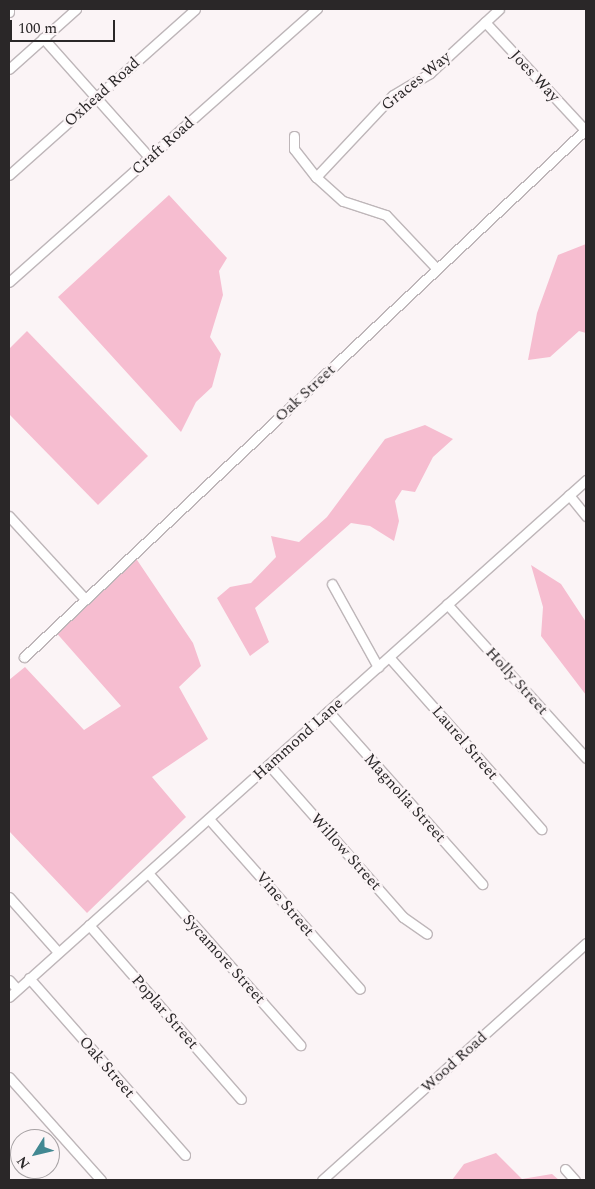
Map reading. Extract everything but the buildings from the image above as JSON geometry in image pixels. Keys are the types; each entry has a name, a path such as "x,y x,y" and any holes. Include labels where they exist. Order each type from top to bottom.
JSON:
{"street":[{"path":"9,69 76,9"},
{"name":"Oxhead Road","path":"9,176 195,9"},
{"name":"Craft Road","path":"9,282 317,9"},
{"name":"Graces Way","path":"316,178 393,95 430,74 498,9"},
{"name":"Joes Way","path":"485,22 586,129"},
{"path":"43,38 150,158"},
{"name":"Oak Street","path":"24,657 586,129"},
{"path":"294,136 294,149 316,178 343,201 386,215 437,269"},
{"name":"Hammond Lane","path":"9,997 586,480"},
{"path":"569,495 586,516"},
{"path":"9,516 86,599"},
{"path":"332,584 378,667"},
{"name":"Holly Street","path":"447,604 586,758"},
{"name":"Laurel Street","path":"389,657 541,829"},
{"name":"Magnolia Street","path":"328,712 482,884"},
{"name":"Willow Street","path":"269,765 403,917 427,934"},
{"name":"Vine Street","path":"209,819 360,989"},
{"name":"Sycamore Street","path":"148,873 300,1045"},
{"path":"9,897 58,952"},
{"name":"Poplar Street","path":"89,925 241,1099"},
{"name":"Wood Road","path":"322,1180 586,943"},
{"name":"Oak Street","path":"29,978 185,1155"},
{"path":"9,980 17,989"},
{"path":"9,1077 101,1180"},
{"path":"565,1169 575,1180"}],"shaded area":[{"path":"169,195 227,258 219,271 223,295 210,337 221,354 212,387 196,402 181,432 58,297"},
{"path":"586,244 586,333 579,331 550,357 528,360 537,313 558,255"},
{"path":"27,331 148,456 98,505 9,414 9,349"},
{"path":"425,425 453,439 433,457 415,492 402,490 395,501 399,521 394,541 370,526 351,523 255,608 269,642 250,656 217,598 230,587 251,583 276,557 271,536 299,542 327,517 385,439"},
{"path":"133,554 193,643 201,666 179,687 208,739 152,777 186,817 87,913 9,831 9,680 25,667 84,730 121,706 53,629"},
{"path":"531,565 561,584 586,622 586,695 541,636 543,607"},
{"path":"496,1153 522,1179 552,1174 559,1180 452,1180 464,1164"}]}
